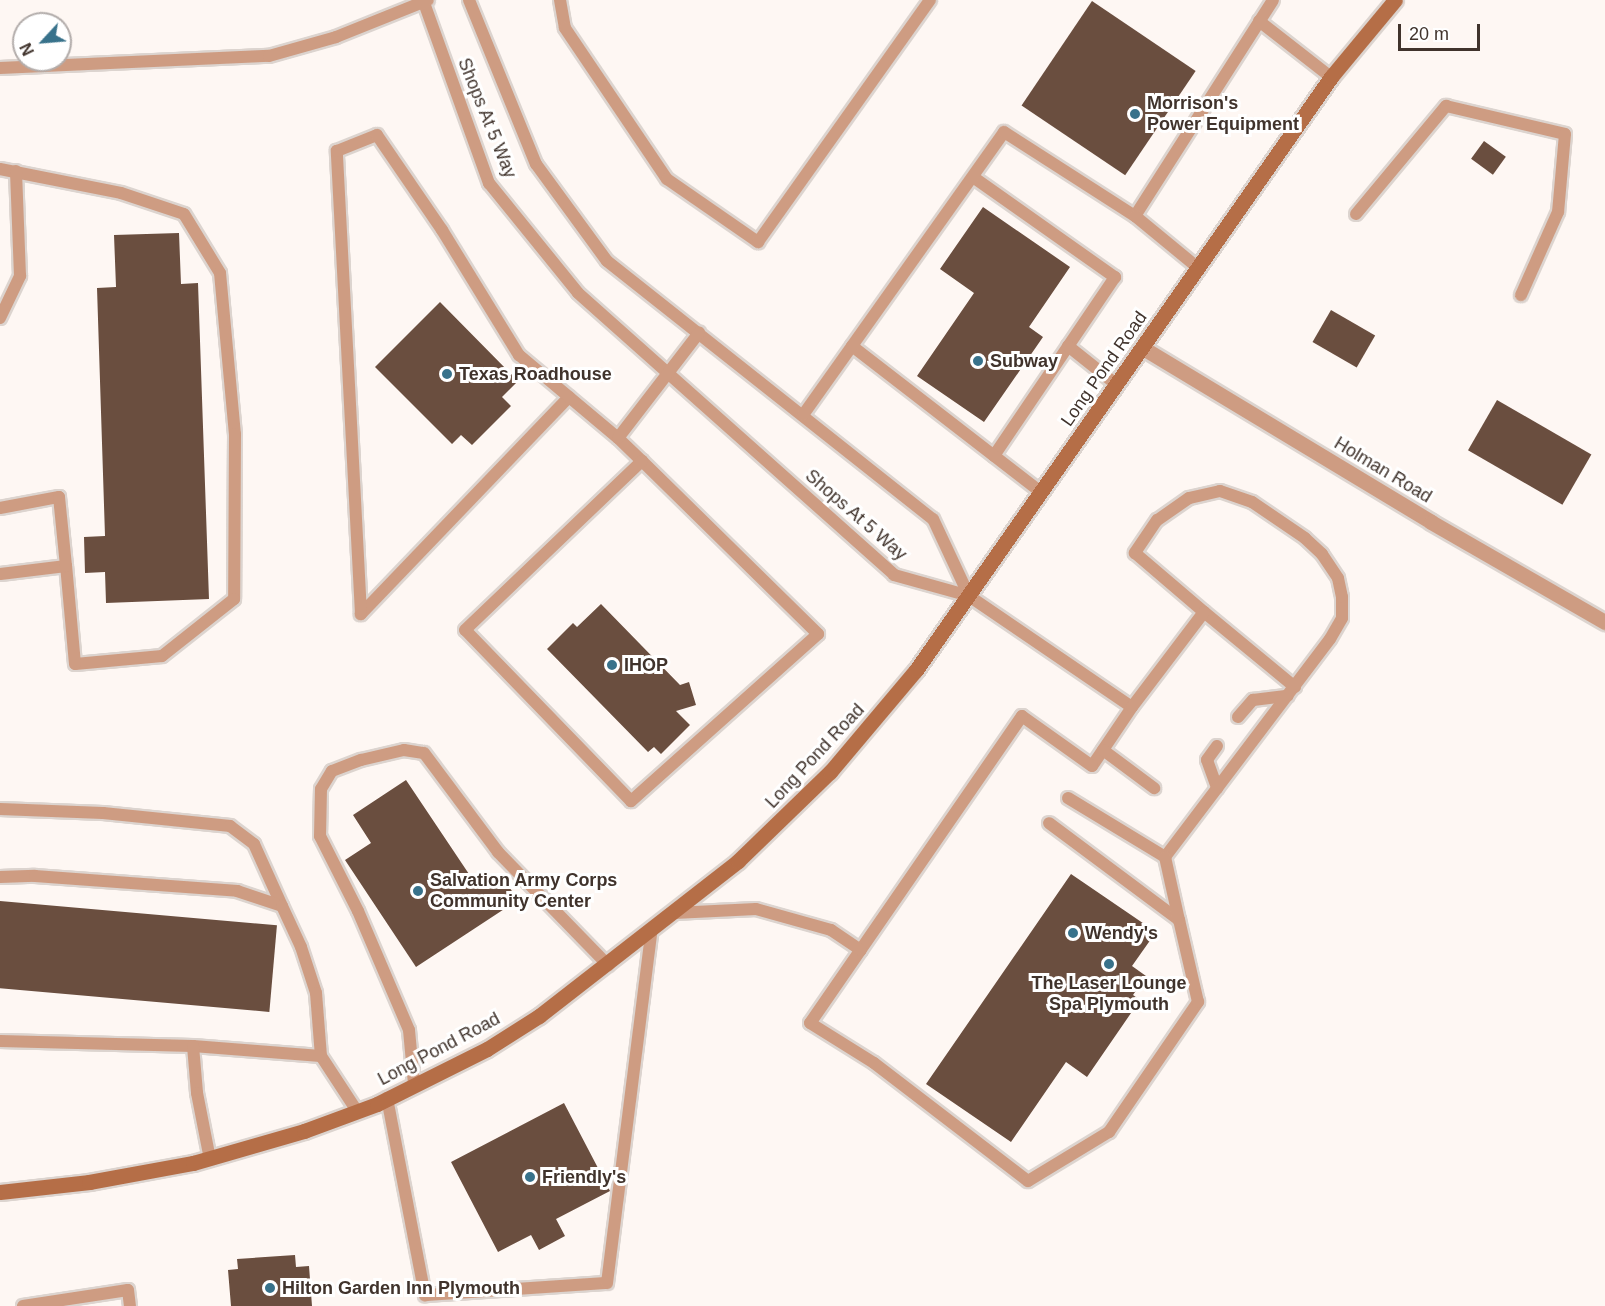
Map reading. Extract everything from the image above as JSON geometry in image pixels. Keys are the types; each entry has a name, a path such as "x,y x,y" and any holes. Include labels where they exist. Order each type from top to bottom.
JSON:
{"street":[{"name":"Long Pond Road","path":"0,1191 79,1184 210,1159 357,1111 387,1098 504,1038 539,1016 674,913 762,840 830,772 894,698 969,596 1331,77 1395,0"},
{"name":"Holman Road","path":"1143,348 1431,522 1605,622"}],"lane":[{"name":"Shops At 5 Way","path":"469,0 536,164 607,261 933,519 969,596"},
{"path":"560,0 566,28 667,179 758,242 930,0"},
{"path":"1135,216 1273,0"},
{"name":"Shops At 5 Way","path":"425,1 489,183 578,293 894,575 969,596"},
{"path":"0,68 269,56 336,37 425,1"},
{"path":"1259,21 1331,77"},
{"path":"1356,214 1446,106 1565,134 1558,212 1521,295"},
{"path":"803,415 1004,132 1135,216 1198,268"},
{"path":"568,397 362,614 337,151 376,135 442,230 519,355 618,438 642,461 818,634 631,801 465,630 642,461"},
{"path":"0,169 121,193 184,214 220,273 235,434 234,599 162,656 75,664 59,496 0,508"},
{"path":"0,318 20,276 16,171"},
{"path":"973,177 1114,277 994,456"},
{"path":"618,438 699,333"},
{"path":"852,346 1041,492"},
{"path":"1068,346 1117,385"},
{"path":"1165,857 1217,789 1291,691 1330,639 1342,618 1342,597 1338,578 1322,554 1305,538 1252,502 1220,491 1189,498 1157,520 1135,553 1291,691"},
{"path":"0,573 66,566"},
{"path":"969,596 1132,707"},
{"path":"1068,798 1165,857 1198,1002 1109,1132 1028,1181 874,1063 810,1023 1022,716 1092,766 1132,707 1204,612"},
{"path":"1238,717 1253,700 1291,691"},
{"path":"1217,746 1207,760 1217,789"},
{"path":"414,1084 409,1030 358,911 320,836 321,789 332,771 361,760 404,750 424,753 498,852 608,965"},
{"path":"1102,750 1154,788"},
{"path":"0,809 103,813 230,826 254,844 301,947 316,993 321,1056 357,1111"},
{"path":"1049,823 1179,920"},
{"path":"0,877 35,876 237,891 282,906"},
{"path":"674,913 756,909 831,930 861,950"},
{"path":"387,1098 424,1295 607,1283 652,929"},
{"path":"0,1041 193,1046 321,1056"},
{"path":"193,1046 197,1093 210,1159"},
{"path":"23,1306 128,1290 130,1306"}],"building":[{"path":"1092,1 1196,71 1125,175 1022,105"},
{"path":"1484,141 1506,157 1493,175 1471,159"},
{"path":"983,207 1070,267 1029,327 1043,337 984,422 917,376 974,293 940,269"},
{"path":"179,233 181,284 198,283 209,599 106,603 105,572 85,573 84,537 105,536 97,288 116,287 114,235"},
{"name":"Texas Roadhouse","path":"440,302 518,381 502,397 511,406 472,445 461,435 452,444 375,367"},
{"path":"1331,310 1375,336 1357,368 1312,342"},
{"path":"1497,400 1591,454 1562,505 1468,450"},
{"name":"IHOP","path":"601,604 680,685 689,682 696,705 676,711 690,725 661,754 654,747 648,752 547,649 573,623 577,627"},
{"path":"406,780 479,889 501,875 518,900 416,967 345,860 371,843 353,815"},
{"path":"1071,874 1156,932 1132,966 1146,976 1133,995 1140,1000 1087,1077 1066,1062 1011,1142 926,1084"},
{"path":"0,901 277,925 269,1012 0,988"},
{"name":"Friendly's","path":"564,1103 610,1191 556,1219 565,1236 539,1250 531,1235 498,1252 451,1162"},
{"name":"Hilton Garden Inn Plymouth","path":"295,1255 296,1267 309,1266 312,1306 231,1306 228,1270 238,1269 237,1259"}],"place":[{"name":"Morrison's Power Equipment","path":"1135,114"},
{"name":"Subway","path":"978,361"},
{"name":"Texas Roadhouse","path":"447,374"},
{"name":"IHOP","path":"612,665"},
{"name":"Salvation Army Corps Community Center","path":"418,891"},
{"name":"Wendy's","path":"1073,933"},
{"name":"The Laser Lounge Spa Plymouth","path":"1109,964"},
{"name":"Friendly's","path":"530,1177"},
{"name":"Hilton Garden Inn Plymouth","path":"270,1288"}]}
